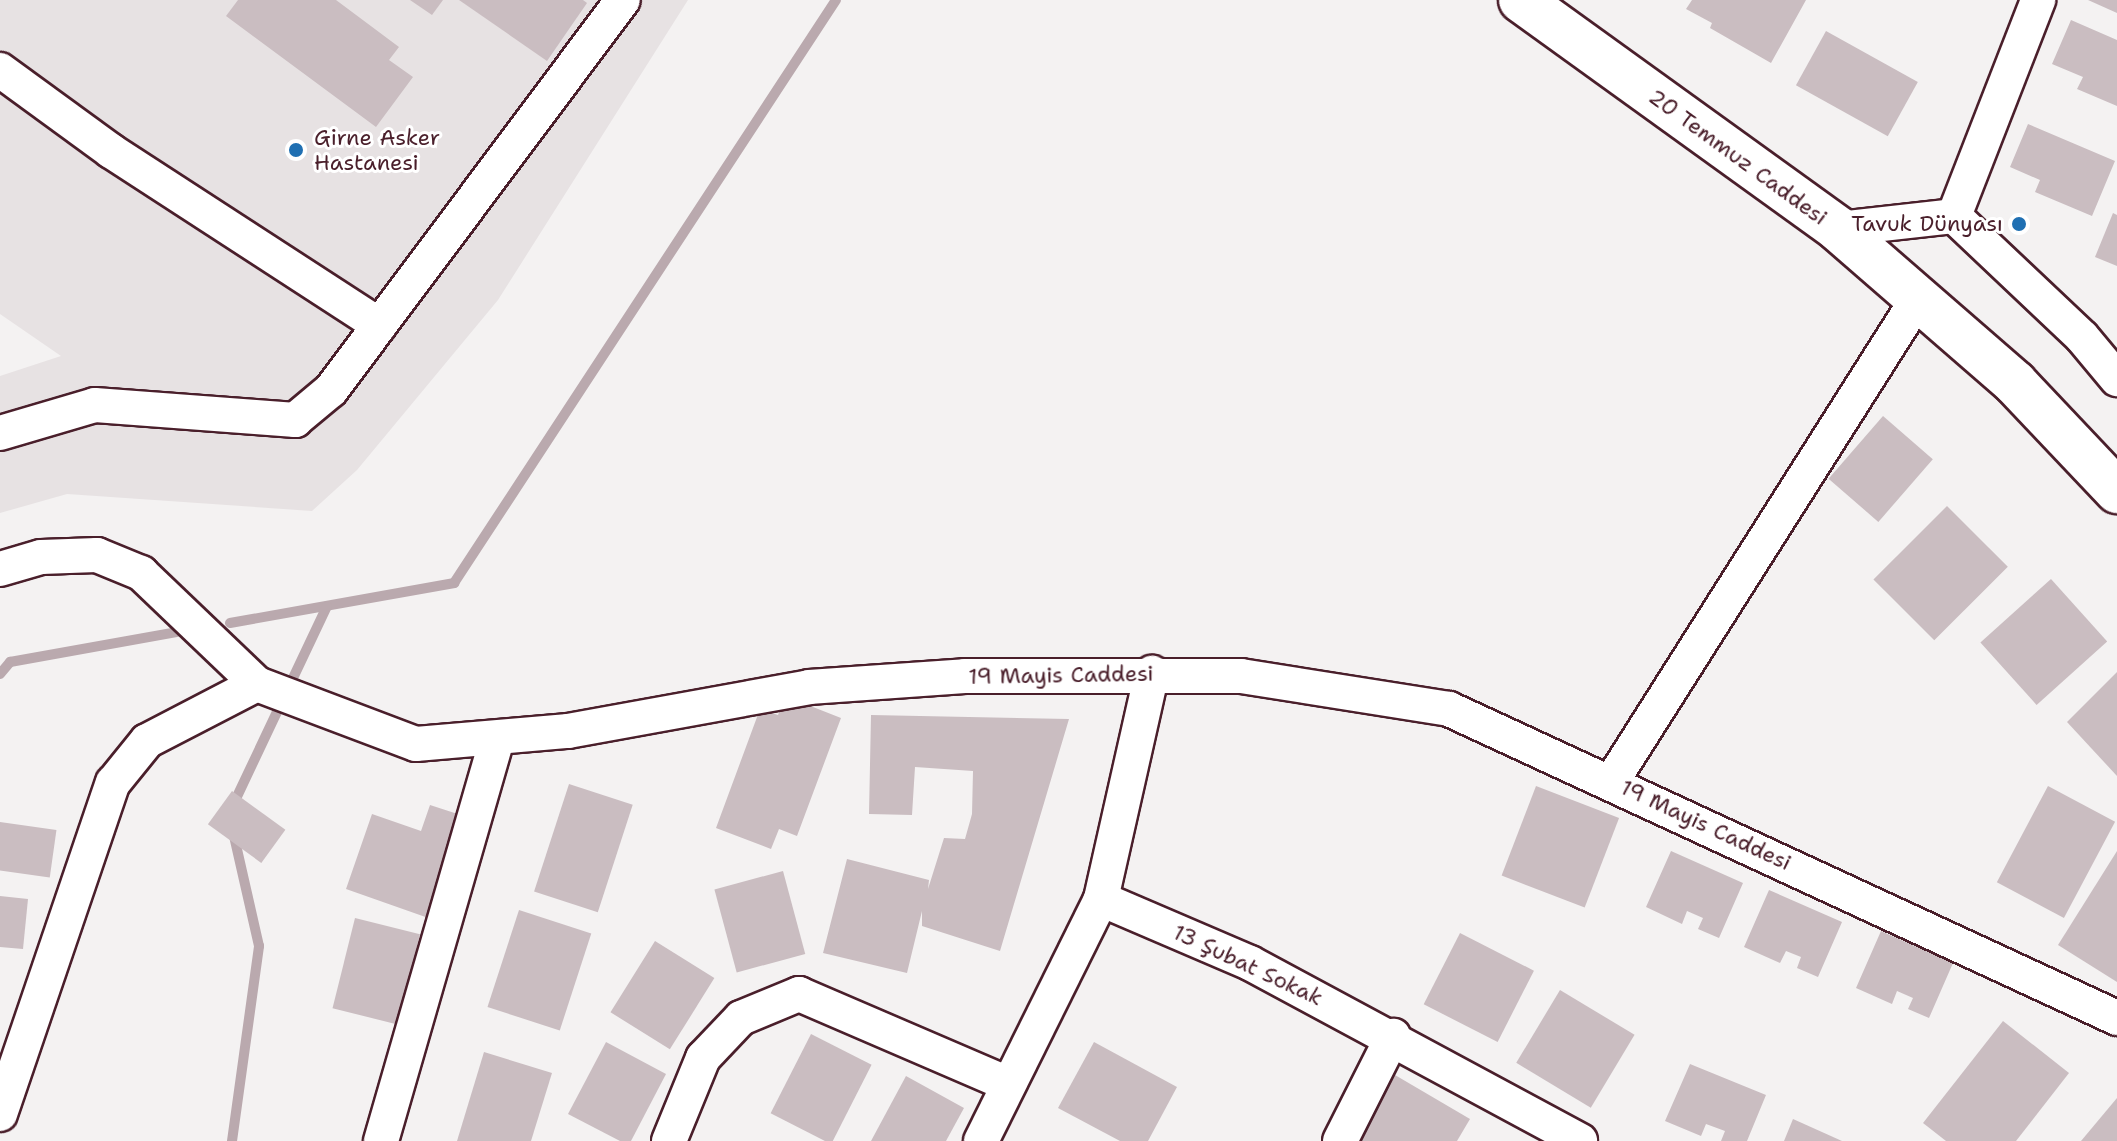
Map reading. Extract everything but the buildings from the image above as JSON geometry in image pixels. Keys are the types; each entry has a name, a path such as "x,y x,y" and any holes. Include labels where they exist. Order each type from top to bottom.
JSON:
{"main road":[{"name":"20 Temmuz Caddesi","path":"1521,0 1838,229 2015,383 2117,491"}],"street":[{"path":"0,433 95,405 295,420 331,390 623,0"},
{"path":"1954,216 2038,0"},
{"path":"0,70 111,151 379,325"},
{"path":"1838,229 1954,216 2082,337 2117,379"},
{"path":"1612,781 1917,300"},
{"name":"19 Mayis Caddesi","path":"0,569 41,557 97,555 141,573 257,684 416,744 497,739 809,687 965,676 1152,673 1308,684 1449,709 1612,781 2117,1018"},
{"path":"981,1141 1101,899 1152,673"},
{"path":"0,1114 113,783 147,741 257,684"},
{"path":"381,1141 497,739"},
{"name":"13 Şubat Sokak","path":"1101,899 1250,963 1393,1036 1580,1141"},
{"path":"669,1141 703,1058 741,1018 799,994 1008,1084"},
{"path":"1340,1141 1393,1036"}],"shaded area":[{"name":"Girne Asker Hastanesi","path":"0,0 688,0 498,300 357,470 312,511 67,494 0,513 0,376 61,356 0,314"}],"waterway":[{"path":"230,623 454,583 836,0"},
{"path":"233,805 327,606"},
{"path":"0,674 10,662 176,632"},
{"path":"232,1141 259,946 234,836"}],"place":[{"name":"Girne Asker Hastanesi","path":"296,150"},
{"name":"Tavuk Dünyası","path":"2019,224"}]}
